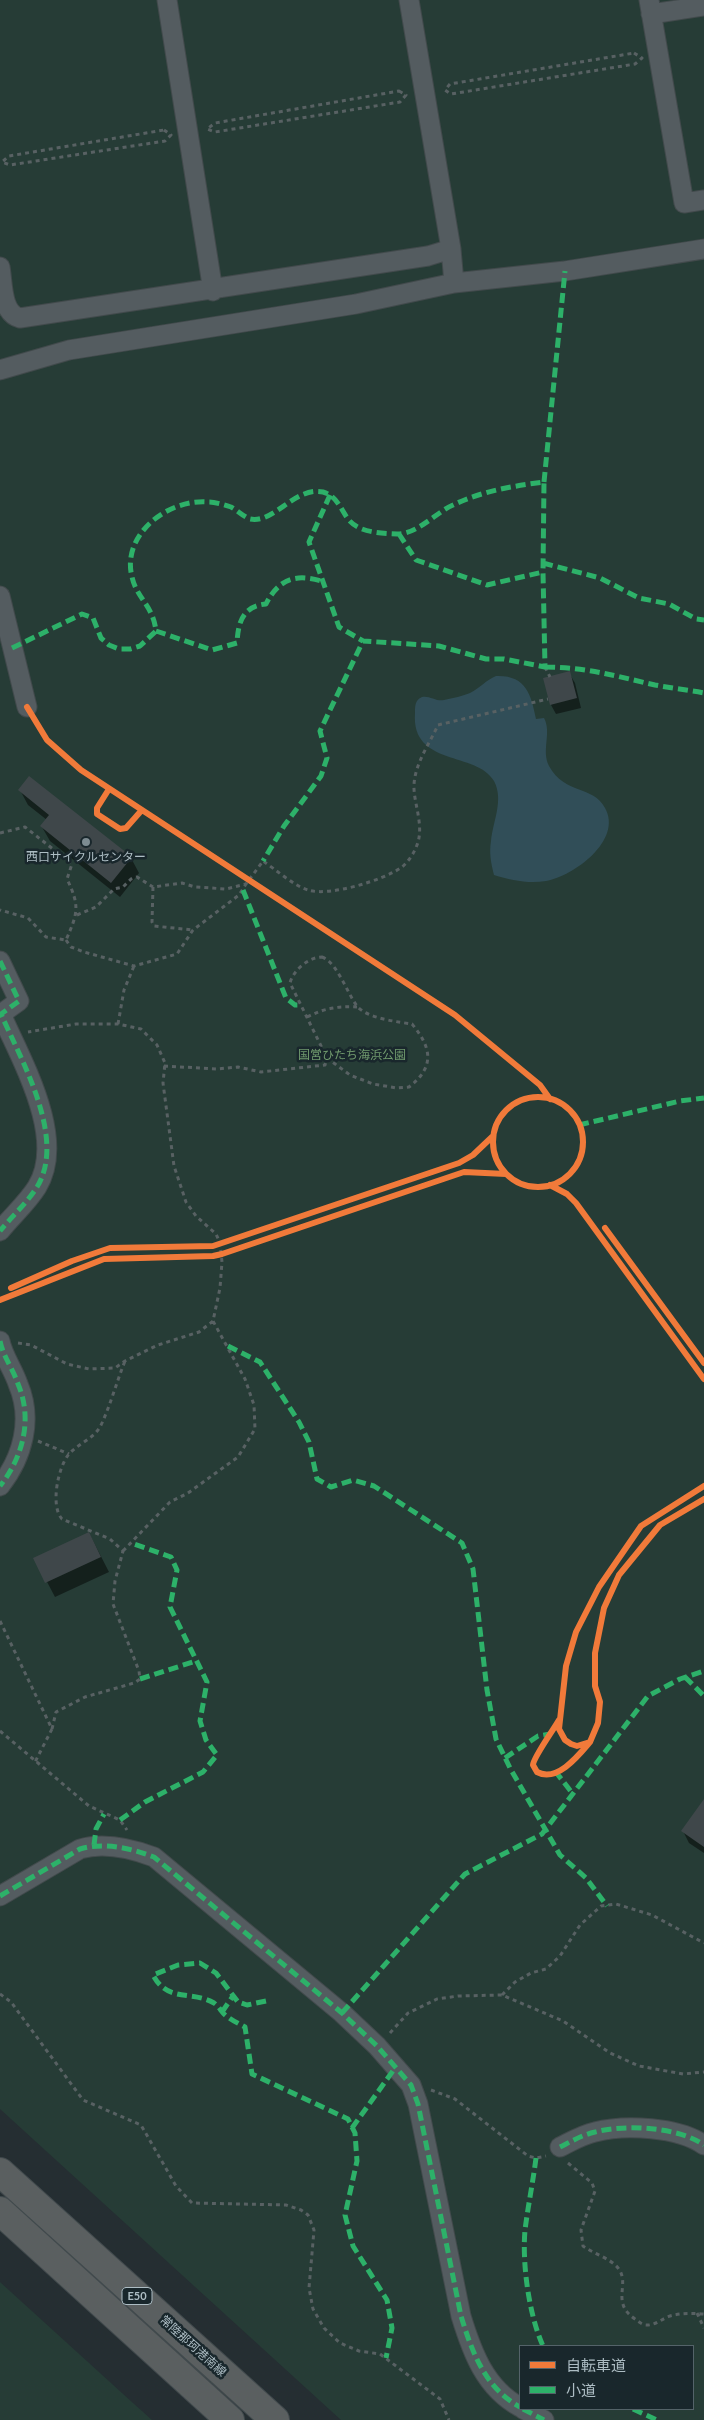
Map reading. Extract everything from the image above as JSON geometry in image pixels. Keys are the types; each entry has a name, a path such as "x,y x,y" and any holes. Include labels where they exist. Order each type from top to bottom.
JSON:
{"highway":[{"name":"常陸那珂港南線","path":"0,2172 275,2420"},
{"name":"E50","path":"0,2211 230,2420"}],"street":[{"path":"167,0 213,291"},
{"path":"409,0 451,249 454,283"},
{"path":"704,6 650,7 684,203 704,200"},
{"path":"0,266 7,306 11,314 20,318 213,291 428,256 451,249"},
{"path":"0,370 69,350 356,304 454,283 565,271 704,249"},
{"path":"0,596 27,707"},
{"path":"0,961 19,1002 1,1014 32,1087 45,1126 47,1146 44,1173 37,1187 0,1231"},
{"path":"0,1486 13,1468 19,1454 25,1427 24,1402 18,1383 1,1345"},
{"path":"0,1896 80,1849 94,1845 136,1850 154,1857 342,2013 377,2046 411,2084 418,2104 461,2316 471,2348 485,2376 510,2401 519,2406"},
{"path":"557,2154 578,2137 597,2131 627,2127 664,2131 688,2137 704,2146"},
{"path":"526,2410 544,2420"}],"path":[{"path":"634,53 642,58 635,64 451,94 446,90 450,84 634,53"},
{"path":"399,91 406,95 400,102 216,132 207,129 215,123 399,91"},
{"path":"164,130 171,135 165,141 10,165 2,162 9,156 164,130"},
{"path":"545,666 550,676"},
{"path":"0,910 28,918 46,936 66,940 71,946 84,952 134,966 177,954 193,930 240,895 263,861 307,890 323,892 337,891 393,872 404,865 412,856 418,844 420,831 414,788 416,771 438,725 548,699"},
{"path":"0,834 25,827 72,864 67,879 74,894 77,915 66,940"},
{"path":"242,875 248,882 258,886"},
{"path":"77,915 96,907 114,889 123,887 131,879 137,878 153,887 182,883 195,887 226,888 248,882"},
{"path":"153,887 152,922 154,926 193,930"},
{"path":"308,1017 323,1009 340,1006 358,1008 387,1021 412,1024 424,1039 428,1061 424,1071 409,1086 397,1088 372,1084 350,1075 327,1058 290,983 292,974 317,957 330,962 358,1008"},
{"path":"118,1024 124,990 134,966"},
{"path":"1,1345 22,1342 66,1364 89,1369 115,1368 158,1345 199,1332 213,1321 220,1288 222,1254 216,1234 196,1216 186,1202 174,1166 163,1083 164,1066 157,1045 141,1029 118,1024 76,1024 18,1034"},
{"path":"164,1066 217,1069 238,1067 261,1072 324,1065 327,1058"},
{"path":"213,1246 229,1240"},
{"path":"213,1256 231,1251"},
{"path":"35,1762 52,1729 56,1712 85,1697 134,1684 140,1679 113,1604 123,1551 170,1502 188,1493 238,1457 255,1430 254,1405 245,1379 213,1321"},
{"path":"123,1551 110,1539 70,1524 58,1515 55,1503 58,1483 69,1454 93,1436 102,1424 125,1361"},
{"path":"33,1439 69,1454"},
{"path":"0,1621 52,1729"},
{"path":"0,1731 89,1806 120,1820 154,1857"},
{"path":"502,1995 515,1982 531,1973 546,1969 560,1956 580,1925 601,1906 616,1904 652,1915 704,1944"},
{"path":"0,1994 11,2002 83,2100 141,2125 176,2186 192,2203 286,2205 301,2210 308,2216 314,2230 309,2288 313,2309 324,2328 346,2346 359,2351 380,2354 440,2400 449,2420"},
{"path":"377,2046 408,2013 437,1999 458,1996 502,1995 563,2022 610,2053 639,2066 683,2074 704,2072"},
{"path":"411,2084 455,2099 528,2156 536,2158 557,2154 574,2166 592,2183 594,2191 581,2230 583,2246 608,2260 619,2269 622,2276 622,2305 631,2317 643,2325 653,2325 667,2317 697,2313 704,2314"},
{"path":"697,2313 704,2328"}],"green space":[{"name":"国営ひたち海浜公園","path":"0,0 704,0 704,2420 341,2420 0,2109"},
{"path":"0,2282 133,2403 152,2420 0,2420"}],"water":[{"path":"496,676 514,679 525,688 532,702 536,719 544,718 546,724 546,754 549,766 563,782 586,792 600,801 605,808 609,820 602,844 593,855 570,872 546,881 520,881 494,875 490,850 498,796 494,781 486,772 474,765 434,750 423,742 417,730 415,708 420,698 441,700 461,696 474,691"}],"building":[{"path":"570,671 577,698 550,705 543,678"},
{"name":"西口サイクルセンター","path":"29,776 132,857 111,883 40,826 49,815 18,790"},
{"path":"89,1532 101,1557 45,1583 33,1558"},
{"path":"704,1799 704,1847 681,1831"}],"marked path":[{"path":"544,482 565,271"},
{"path":"12,648 82,614 93,618 101,638 109,645 119,649 130,649 140,646 156,631 152,615 134,585 131,561 134,547 141,533 151,522 179,506 194,502 214,502 231,507 250,519 259,519 268,516 303,494 323,492 332,496 348,519 358,527 364,530 397,534 412,531 446,509 475,496 509,487 544,482 545,667 504,659 486,659 439,646 363,641 320,731 327,758 321,776 284,826 263,861"},
{"path":"330,495 309,542 339,627 363,641"},
{"path":"399,534 416,560 487,585 543,572"},
{"path":"543,563 600,578 639,598 669,604 696,619 704,620"},
{"path":"156,631 212,650 237,643 243,616 252,608 266,604 271,595 283,583 297,578 314,579 324,582"},
{"path":"545,667 587,670 655,685 704,693"},
{"path":"243,890 286,998 295,1005 300,1005"},
{"path":"0,961 19,1001 1,1014 38,1099 47,1146 45,1167 37,1187 29,1199 0,1231"},
{"path":"579,1125 680,1101 704,1098"},
{"path":"0,1341 3,1352 16,1378 25,1411 25,1424 20,1450 15,1463 0,1486"},
{"path":"228,1346 260,1362 299,1422 309,1442 317,1479 331,1487 353,1480 374,1486 462,1543 473,1569 487,1690 496,1739 510,1768 560,1855 586,1878 607,1906"},
{"path":"120,1820 145,1802 203,1772 217,1755 206,1740 200,1721 207,1682 170,1607 177,1570 171,1557 131,1543"},
{"path":"140,1679 196,1661"},
{"path":"342,2013 465,1874 542,1834 648,1696 680,1679 704,1671"},
{"path":"685,1677 704,1696"},
{"path":"505,1758 538,1736 550,1734"},
{"path":"555,1771 573,1794"},
{"path":"94,1845 96,1829 104,1814"},
{"path":"0,1896 80,1849 108,1846 136,1851 154,1857 342,2013 377,2046 411,2085 418,2104 461,2316 475,2356 498,2390 519,2406"},
{"path":"266,2001 247,2005 238,2002 216,1973 200,1963 178,1965 153,1975 159,1984 173,1993 197,1997 214,2003 226,2016 245,2027 252,2074 348,2119 355,2133 357,2161 345,2215 353,2246 387,2300 392,2328 386,2358"},
{"path":"222,2012 233,1996"},
{"path":"352,2128 395,2068"},
{"path":"560,2147 581,2136 621,2128 651,2129 681,2134 704,2145"},
{"path":"536,2158 524,2243 530,2305 543,2345"},
{"path":"525,2410 544,2420"},
{"path":"635,2410 657,2420"}],"cycle path":[{"path":"27,707 47,740 81,770 455,1015 540,1085 550,1099"},
{"path":"109,789 97,808 97,814 120,829 126,828 141,811"},
{"path":"538,1097 555,1101 570,1110 579,1125 583,1142 579,1159 570,1174 555,1183 538,1187 521,1183 506,1174 497,1159 493,1142 497,1125 506,1110 521,1101 538,1097"},
{"path":"11,1288 72,1261 110,1248 213,1246 459,1163 473,1155 493,1136"},
{"path":"0,1300 104,1259 213,1256 464,1172 506,1174"},
{"path":"550,1185 567,1194 576,1203 704,1379"},
{"path":"605,1228 704,1363"},
{"path":"704,1486 641,1526 599,1587 576,1632 566,1666 559,1729 565,1740 571,1744 577,1746 590,1742 598,1723 600,1702 595,1686 595,1653 604,1608 619,1575 660,1525 704,1499"},
{"path":"559,1720 534,1761 533,1765 537,1772 552,1774 560,1771 574,1760 590,1742"}],"place":[{"name":"西口サイクルセンター","path":"86,842"}]}
